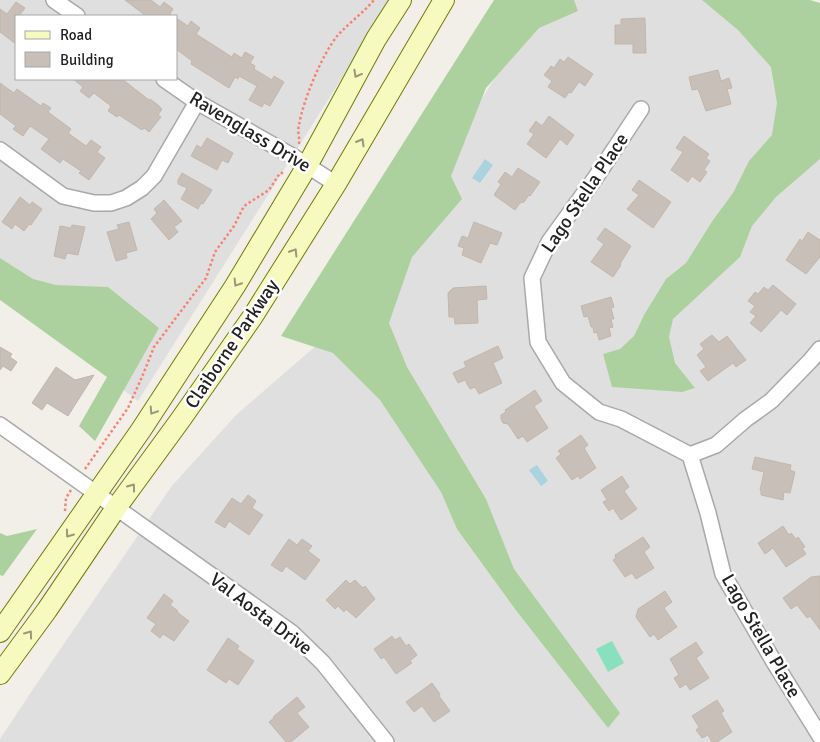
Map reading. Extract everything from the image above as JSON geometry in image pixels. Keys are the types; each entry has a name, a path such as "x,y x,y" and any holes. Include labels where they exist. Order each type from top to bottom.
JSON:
{"main road":[{"name":"Claiborne Parkway","path":"0,632 97,494 235,286 300,161 401,0"},
{"name":"Claiborne Parkway","path":"0,674 253,316 336,184 444,0"}],"street":[{"path":"54,0 76,15"},
{"name":"Ravenglass Drive","path":"165,80 197,102 300,161 336,184"},
{"path":"0,150 63,196 94,203 111,203 126,198 142,188 154,176 197,102"},
{"name":"Lago Stella Place","path":"641,110 549,242 532,278 538,342 563,383 599,412 621,419 690,455 708,513 723,574 820,736"},
{"path":"690,455 716,445 746,419 771,401 820,349"},
{"name":"Val Aosta Drive","path":"0,425 302,641 339,682 386,742"}],"path":[{"path":"60,518 66,510 66,498 128,408 154,346 206,278 215,252 234,226 244,206 269,190 280,173 288,170 300,161 299,121 317,71 337,36 361,15 374,0"}],"shaded area":[{"path":"0,0 391,0 138,401 0,296"},
{"path":"555,0 703,0 820,58 820,742 0,742 0,739 29,695 171,487 236,415 356,311 529,20"}],"green space":[{"path":"494,0 574,0 578,11 539,28 486,88 451,176 462,199 412,257 389,323 407,367 486,499 514,569 620,713 608,728 515,609 457,529 441,492 380,400 333,353 281,336"},
{"path":"702,0 810,0 820,3 820,159 776,197 752,226 740,257 673,319 669,337 675,363 695,388 682,392 612,387 603,354 620,349 634,336 644,315 666,279 686,263 713,220 733,193 749,161 772,135 777,103 771,67 738,30"},
{"path":"0,258 33,279 56,285 108,287 159,328 95,441 79,426 107,377 0,300"},
{"path":"37,529 3,576 0,575 0,533 7,536"},
{"path":"612,641 624,663 608,672 596,649"}],"water":[{"path":"485,159 493,165 480,183 472,178"},
{"path":"537,465 548,481 541,486 529,470"}],"building":[{"path":"125,0 151,0 160,7 164,2 173,9 171,15 145,15"},
{"path":"16,2 25,8 20,15 15,15 15,43 0,32 0,9 7,14"},
{"path":"645,18 646,53 633,53 633,44 615,44 615,25 621,25 621,19"},
{"path":"178,19 188,26 191,21 200,28 196,34 232,57 234,53 242,58 245,52 254,57 250,63 255,66 254,69 272,80 274,76 284,82 270,106 264,103 262,107 249,100 257,86 239,76 238,79 235,77 229,88 191,64 192,61 178,50"},
{"path":"568,57 593,74 585,86 579,82 565,98 548,87 552,81 544,75 551,66 554,68 560,59 564,62"},
{"path":"718,70 721,81 729,78 732,88 727,89 731,104 706,111 698,89 692,90 689,77"},
{"path":"74,80 123,80 158,105 162,109 158,115 161,117 149,132 144,128 142,130 119,115 117,117 108,111 111,106 94,93 89,98 80,91 83,87"},
{"path":"0,83 14,93 17,89 41,106 43,103 51,108 48,112 71,129 68,133 86,146 91,140 101,147 97,152 105,158 89,180 79,173 81,171 63,159 60,163 41,149 49,139 30,126 23,136 13,129 16,126 0,114"},
{"path":"549,116 574,135 567,145 560,139 546,158 527,144 534,134 529,131 536,121 542,126"},
{"path":"684,136 709,154 706,158 710,161 704,170 707,172 700,182 692,176 688,182 671,170 683,152 676,148"},
{"path":"207,138 233,153 228,163 222,160 217,170 191,156 197,145 201,148"},
{"path":"518,168 540,182 530,196 520,203 515,210 494,195 501,184 498,182 505,172 512,177"},
{"path":"182,173 212,190 198,209 181,199 187,188 178,184"},
{"path":"639,180 671,202 653,228 627,209 639,195 632,190"},
{"path":"20,197 30,205 32,202 42,209 31,225 29,224 24,231 15,224 12,229 2,222"},
{"path":"164,200 182,221 174,227 178,232 169,240 151,219 157,213 154,209"},
{"path":"129,222 137,250 126,253 127,258 116,261 107,232 119,229 117,225"},
{"path":"474,222 502,233 497,245 490,243 481,263 462,255 464,248 458,246 462,236 468,238"},
{"path":"72,225 85,227 78,255 67,253 65,259 54,256 60,226 71,228"},
{"path":"605,228 631,246 613,277 591,262 604,244 597,239"},
{"path":"808,232 820,240 820,257 806,274 786,260 800,239 802,241"},
{"path":"773,285 796,304 787,315 781,310 761,332 750,323 756,316 750,312 755,306 748,301 755,292 758,294 764,287 768,290"},
{"path":"486,286 487,299 477,300 478,323 455,324 454,317 449,317 448,293 453,288"},
{"path":"611,297 614,307 611,308 614,319 611,319 613,327 609,328 611,336 599,340 597,332 594,333 593,327 591,327 588,316 584,317 581,306"},
{"path":"712,335 719,342 727,336 746,360 736,367 733,363 708,381 700,371 706,367 697,355 704,349 700,344"},
{"path":"498,346 503,358 493,363 502,383 479,394 475,387 470,389 465,380 458,383 453,373 466,367 464,362"},
{"path":"0,347 12,354 10,357 17,362 11,371 3,366 0,370"},
{"path":"56,367 75,380 94,375 68,416 47,403 42,410 32,403"},
{"path":"535,390 542,401 534,406 548,428 527,442 523,436 518,439 508,424 503,423 501,415 506,412 505,410"},
{"path":"581,435 588,445 584,448 596,468 580,479 578,476 572,480 556,458 561,454 558,451"},
{"path":"755,457 791,465 790,470 795,472 790,493 784,492 783,500 761,495 760,490 764,472 752,469"},
{"path":"622,476 629,487 624,491 637,509 621,520 613,508 609,511 603,502 607,500 601,490"},
{"path":"248,495 256,501 252,508 263,515 249,535 229,521 225,528 215,522 232,498 241,504"},
{"path":"783,526 789,535 791,533 796,539 798,537 805,547 802,548 806,554 786,567 773,548 765,554 758,543"},
{"path":"643,537 650,547 644,552 654,568 636,579 632,573 625,577 613,560 616,558 615,555"},
{"path":"289,539 297,545 302,539 312,546 308,551 320,560 305,580 286,566 282,572 271,565"},
{"path":"820,576 820,630 810,616 807,618 797,605 791,609 783,598 811,577"},
{"path":"346,580 350,584 355,580 363,588 365,586 375,599 356,618 346,609 344,612 338,606 335,609 326,600"},
{"path":"665,591 672,602 664,608 677,627 658,640 654,634 650,637 636,617 638,609"},
{"path":"164,594 173,601 170,605 189,621 174,641 163,634 160,638 151,631 156,624 147,618"},
{"path":"392,636 395,640 400,637 406,646 409,644 417,655 410,661 412,663 396,674 384,657 381,659 374,649"},
{"path":"228,638 239,646 237,649 254,661 238,685 229,679 226,683 207,670"},
{"path":"696,642 703,653 696,658 709,678 690,690 686,684 680,688 674,678 679,675 670,659"},
{"path":"432,683 450,711 434,722 422,706 414,712 406,702"},
{"path":"297,697 305,707 297,713 309,727 291,742 286,742 269,722"},
{"path":"717,700 724,711 721,713 732,732 717,742 712,742 708,735 702,738 696,730 699,727 692,716"}]}
